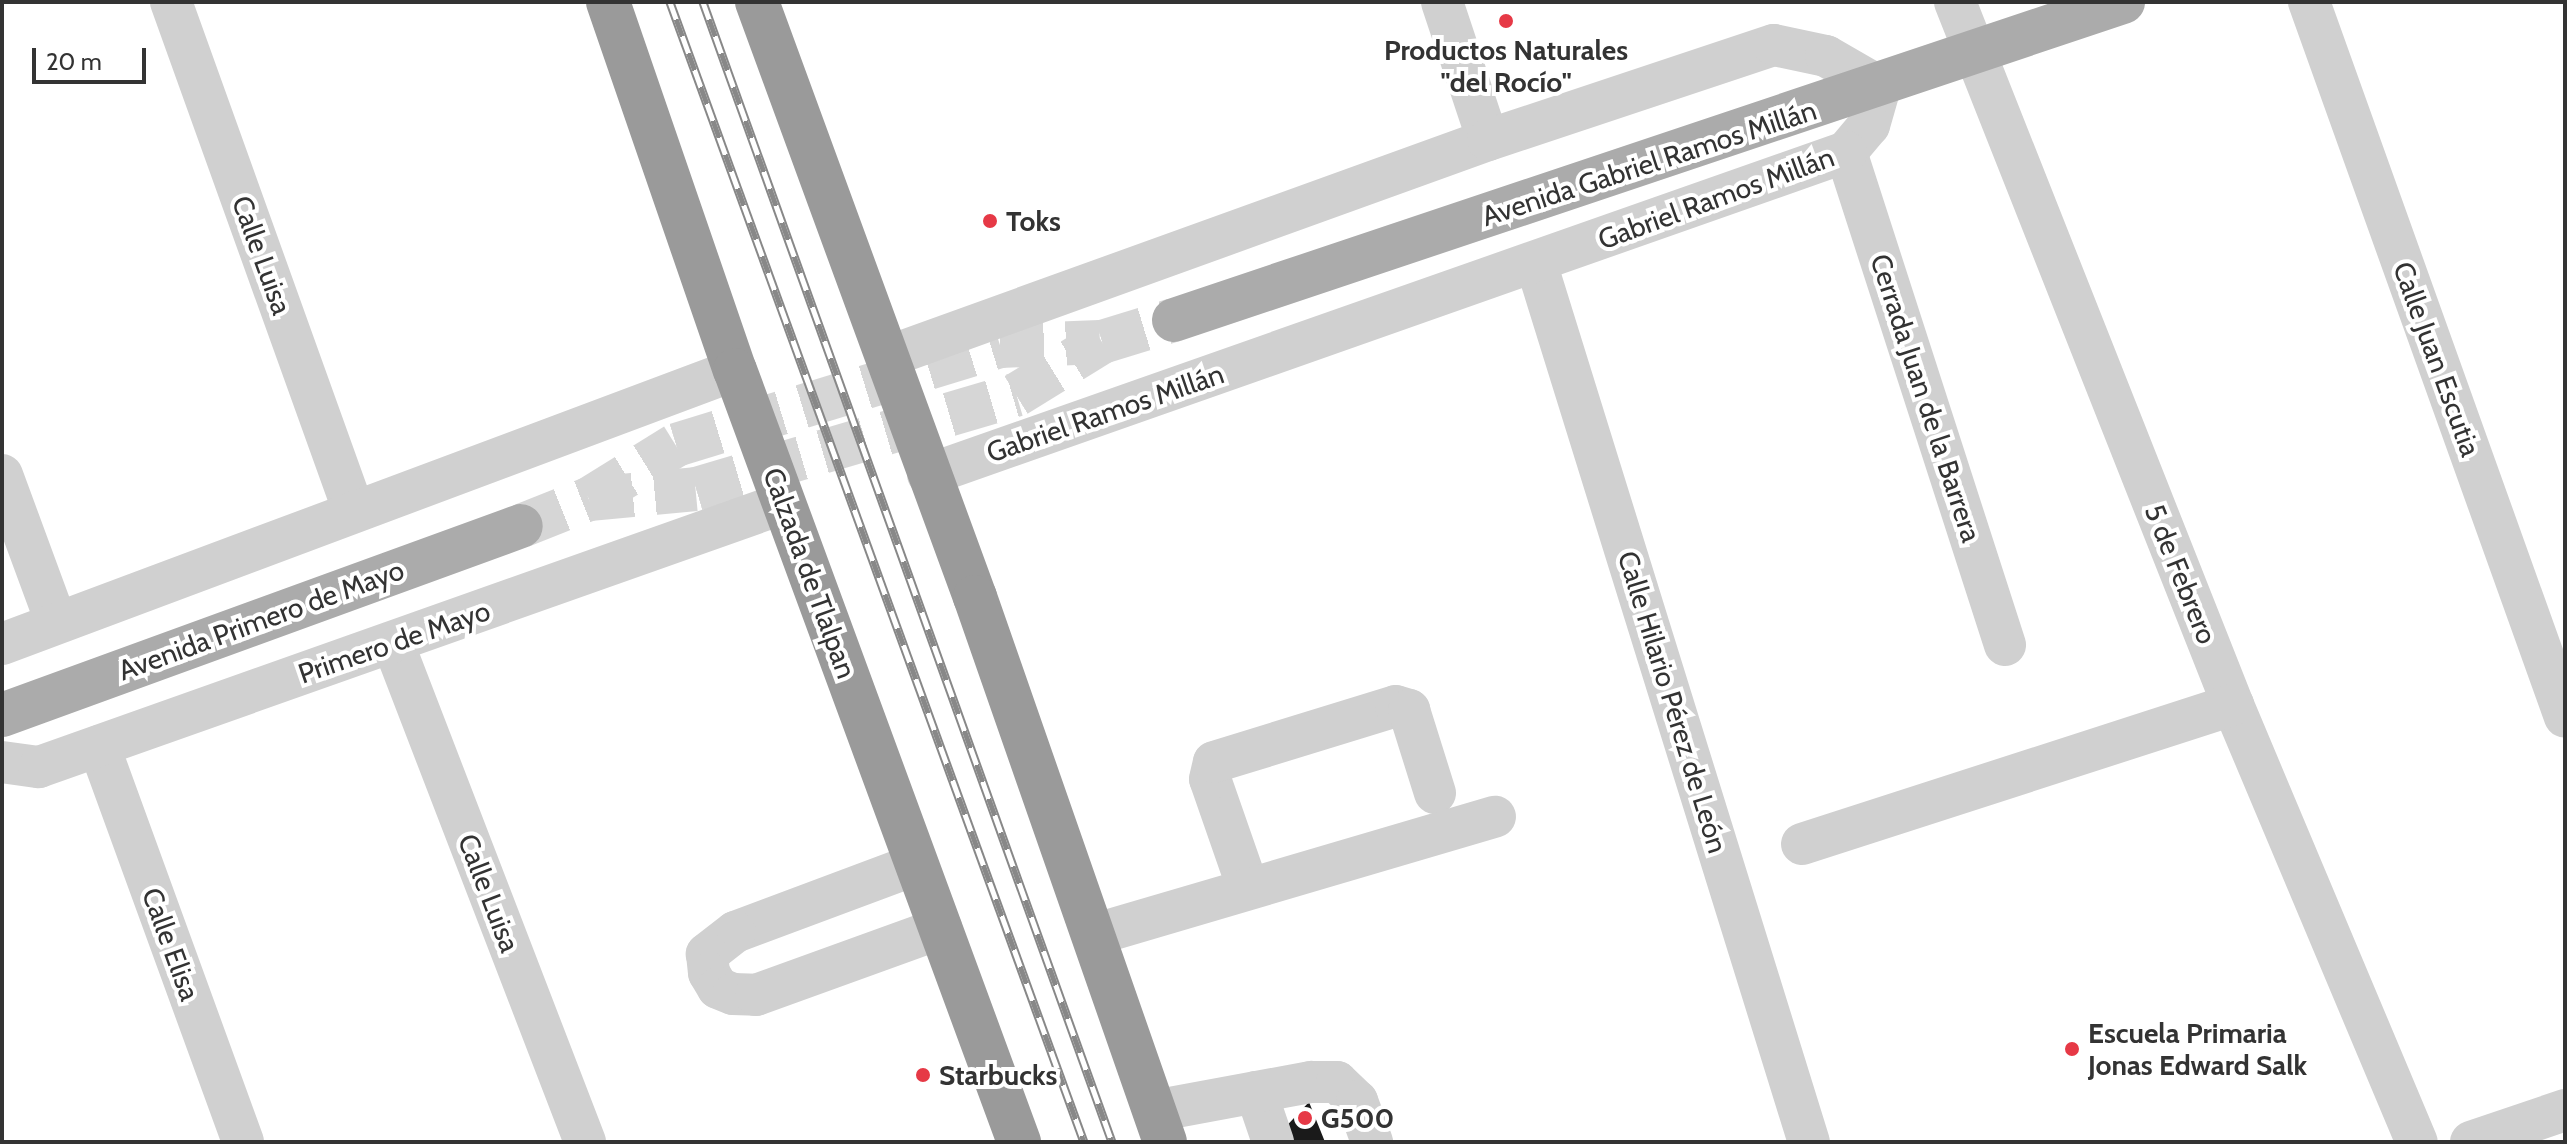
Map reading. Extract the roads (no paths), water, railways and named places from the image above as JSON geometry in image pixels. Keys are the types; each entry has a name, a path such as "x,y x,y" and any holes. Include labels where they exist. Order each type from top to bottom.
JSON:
{"highway":[{"name":"Calzada de Tlalpan","path":"608,2 735,370 1019,1142"},
{"path":"757,2 887,357 1160,1126"}],"main road":[{"name":"Avenida Gabriel Ramos Millán","path":"1174,320 1976,55 2123,2"},
{"name":"Avenida Primero de Mayo","path":"2,715 521,526"}],"street":[{"name":"Calle Luisa","path":"171,2 353,509"},
{"path":"1442,2 1488,140"},
{"name":"5 de Febrero","path":"1955,2 2233,705 2417,1142"},
{"name":"Calle Juan Escutia","path":"2309,2 2565,717"},
{"path":"887,357 1488,140 1774,45 1826,56 1880,87"},
{"name":"Gabriel Ramos Millán","path":"928,475 1846,152 1869,125 1880,87"},
{"name":"Cerrada Juan de la Barrera","path":"1846,152 2005,645"},
{"name":"Calle Hilario Pérez de León","path":"1536,263 1809,1142"},
{"path":"2,644 353,509 735,370"},
{"path":"2,475 56,622"},
{"name":"Primero de Mayo","path":"2,762 39,767 784,503"},
{"name":"Calle Luisa","path":"393,643 585,1142"},
{"path":"1802,844 2233,705"},
{"path":"1248,888 1210,779 1214,762 1396,706 1409,710 1435,793"},
{"name":"Calle Elisa","path":"99,746 243,1142"},
{"path":"1093,935 1495,817"},
{"path":"917,864 735,932 707,954 709,973 718,988 756,995 941,928"},
{"path":"1160,1126 1256,1092 1337,1082 1357,1101 1372,1142"},
{"path":"1256,1092 1273,1142"},
{"path":"2471,1142 2565,1110"}],"tunnel":[{"path":"589,499 696,489 1016,395 1102,342 1174,320"},
{"path":"521,526 589,499 676,445 1000,346 1100,342"}],"railway":[{"path":"670,2 1084,1142"},
{"path":"703,2 1112,1142"}],"place":[{"name":"Productos Naturales \"del Rocío\"","path":"1506,21"},
{"name":"Toks","path":"990,221"},
{"name":"Escuela Primaria Jonas Edward Salk","path":"2072,1049"},
{"name":"Starbucks","path":"923,1075"},
{"name":"G500","path":"1305,1118"}]}
